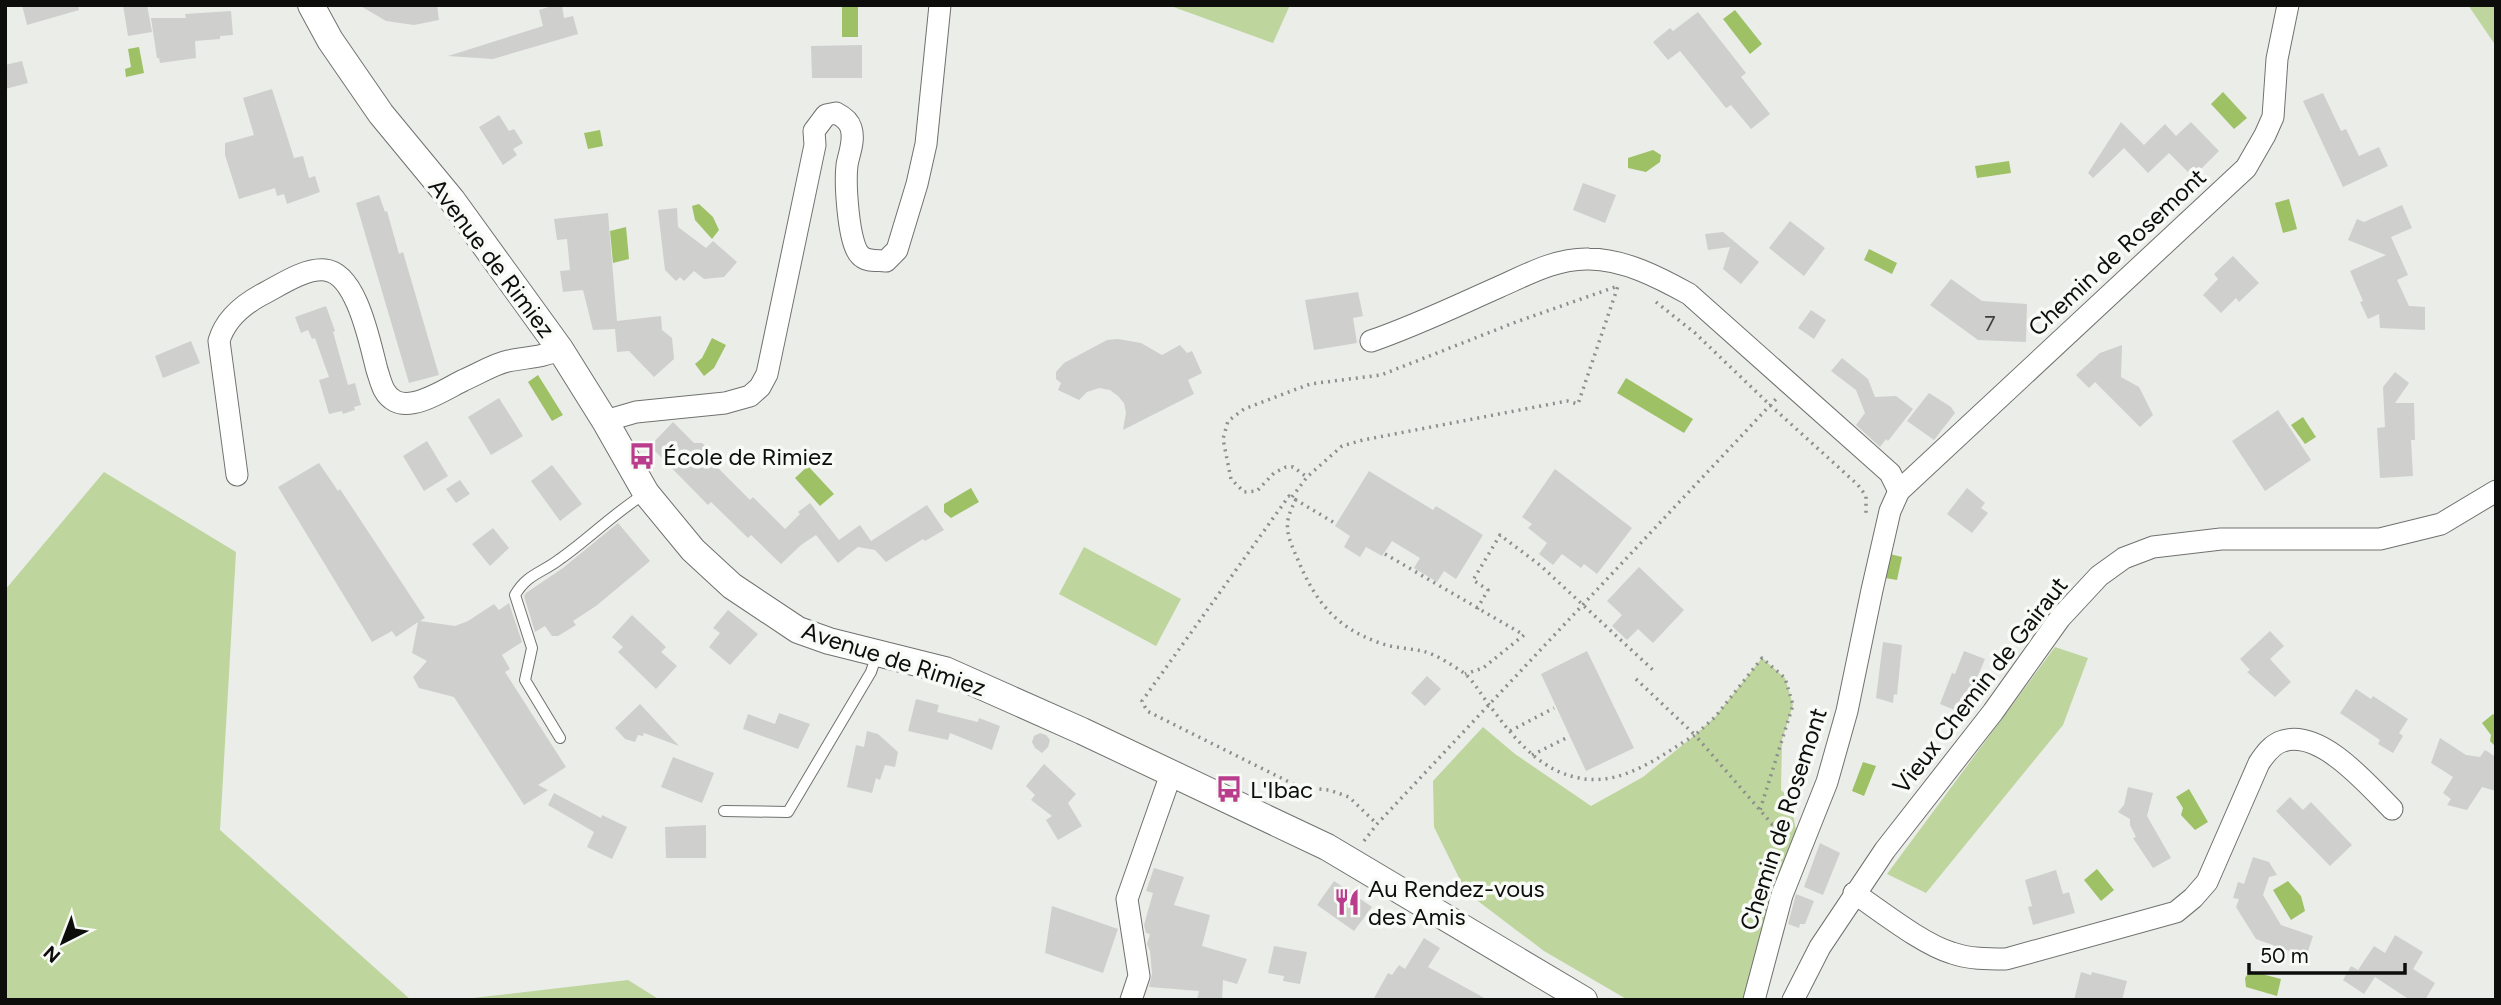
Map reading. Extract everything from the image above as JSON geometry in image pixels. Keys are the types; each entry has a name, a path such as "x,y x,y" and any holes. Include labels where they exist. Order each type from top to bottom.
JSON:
{"street":[{"name":"Avenue de Rimiez","path":"311,5 330,40 381,114 452,200 560,349 646,493 670,524 732,586 798,630 829,642 945,670 1082,731 1349,859 1584,1000"},
{"path":"605,421 636,412 725,403 750,396 760,387 767,374 815,145 814,131 826,115 836,113 845,118 851,127 852,146 847,166 853,244 860,256 871,260 886,261 897,250 926,144 940,5"},
{"name":"Chemin de Rosemont","path":"1755,1000 1782,895 1827,782 1847,711 1890,511 1899,491 2246,168 2273,117 2277,59 2288,5"},
{"path":"1371,341 1403,330 1559,261 1591,258 1626,266 1666,281 1689,295 1890,472 1899,491"},
{"path":"237,475 219,341 223,328 252,300 311,272 325,270 344,281 361,313 383,390 393,400 403,404 426,400 505,361 538,358 560,349"},
{"name":"Vieux Chemin de Gairaut","path":"1793,1000 1820,947 1854,893 1993,712 2060,618 2099,576 2124,558 2152,547 2221,539 2379,539 2441,524 2496,491"},
{"path":"1854,893 1909,931 1950,953 1978,959 2006,960 2176,912 2207,882 2259,763 2268,750 2281,741 2307,741 2334,755 2392,809"},
{"path":"1131,1000 1139,976 1127,899 1171,774"}],"lane":[{"path":"560,738 525,680 532,648 524,631 515,595 522,582 559,560 625,506 646,493"},
{"path":"724,811 788,812 871,672 877,654"}],"path":[{"path":"1307,477 1293,467 1286,467 1275,473 1257,491 1244,492 1231,480 1223,439 1228,421 1244,409 1310,384 1381,375 1516,322 1618,286 1578,404 1567,401 1342,446 1307,477 1294,499 1286,525 1306,580 1319,602 1336,618 1380,643 1425,652 1465,674 1532,755 1541,762 1579,778 1604,779 1636,771 1695,736 1715,717 1762,658 1785,678 1793,705 1760,810"},
{"path":"1653,300 1695,333 1858,485 1866,496 1864,524"},
{"path":"1349,859 1377,824 1770,405"},
{"path":"1333,522 1289,496 1142,701 1147,710 1299,787 1329,790 1349,797 1377,824"},
{"path":"1477,609 1488,590 1473,580 1500,535 1541,566 1653,670"},
{"path":"1385,554 1524,635 1483,667 1465,674"},
{"path":"1636,679 1695,736 1772,824 1786,824 1791,815"},
{"path":"1510,730 1554,708"},
{"path":"1532,755 1568,737"}],"shaded area":[{"path":"842,5 858,5 858,37 842,37"},
{"path":"1168,5 1290,5 1273,43"},
{"path":"2468,5 2496,5 2496,46"},
{"path":"1735,10 1762,44 1750,54 1723,19"},
{"path":"139,47 144,73 126,77 125,69 131,67 128,49"},
{"path":"2223,92 2247,118 2234,129 2211,104"},
{"path":"600,130 603,146 588,149 584,133"},
{"path":"1653,150 1661,155 1660,162 1646,172 1628,168 1628,158"},
{"path":"2009,161 2011,173 1977,178 1975,166"},
{"path":"2289,199 2297,229 2283,233 2275,203"},
{"path":"699,204 713,217 719,230 712,239 695,220 692,206"},
{"path":"626,227 629,259 613,263 610,231"},
{"path":"1869,249 1897,263 1892,274 1864,260"},
{"path":"712,338 726,345 714,368 704,376 695,364 702,358"},
{"path":"538,375 563,415 552,421 528,382"},
{"path":"1626,378 1693,419 1684,433 1617,393"},
{"path":"2303,417 2316,437 2305,444 2291,425"},
{"path":"808,466 834,494 820,506 795,478"},
{"path":"104,472 236,552 220,830 411,1000 5,1000 5,590"},
{"path":"971,488 979,502 951,518 944,512 944,504"},
{"path":"1084,547 1181,599 1156,646 1059,594"},
{"path":"1890,554 1902,557 1897,580 1885,578"},
{"path":"2055,647 2088,658 2063,725 1926,893 1887,874"},
{"path":"1762,658 1785,678 1793,705 1782,740 1781,790 1790,798 1796,831 1748,1000 1628,1000 1544,951 1466,892 1434,827 1433,781 1483,727 1515,754 1591,806 1643,777 1695,735 1715,717"},
{"path":"2493,714 2496,716 2496,747 2490,741 2491,735 2482,723"},
{"path":"1863,762 1876,766 1864,796 1852,791"},
{"path":"2189,789 2208,822 2195,830 2181,815 2183,808 2176,797"},
{"path":"2097,869 2114,890 2101,901 2084,880"},
{"path":"2288,881 2301,896 2305,911 2291,920 2273,890"},
{"path":"2250,971 2281,979 2277,996 2246,987 2245,978"},
{"path":"628,980 660,1000 456,1000"}],"building":[{"path":"22,5 78,5 79,10 27,25"},
{"path":"123,5 147,5 152,32 128,36"},
{"path":"359,5 437,5 439,20 414,25 386,21"},
{"path":"562,5 564,18 573,16 578,34 493,59 448,56 543,26 539,10"},
{"path":"231,11 233,35 195,41 196,58 160,63 151,18 186,18 185,14"},
{"path":"1698,12 1746,73 1741,77 1770,114 1751,129 1731,105 1726,108 1680,51 1668,60 1653,42 1670,28 1673,31"},
{"path":"862,45 862,78 812,78 811,46"},
{"path":"22,61 28,83 5,89 5,65"},
{"path":"272,89 294,158 303,156 309,178 315,176 320,192 287,204 284,194 277,196 275,188 239,199 225,155 225,143 254,135 243,98"},
{"path":"2323,93 2341,131 2346,129 2359,156 2379,147 2388,166 2343,187 2303,101"},
{"path":"499,115 509,131 514,129 523,143 513,149 517,155 503,165 479,127"},
{"path":"2121,122 2144,145 2165,124 2176,136 2191,122 2219,151 2193,177 2169,153 2148,173 2124,148 2093,178 2088,173"},
{"path":"1583,183 1616,195 1605,223 1573,210"},
{"path":"379,195 385,212 387,211 399,254 403,252 439,375 409,383 356,203"},
{"path":"2402,205 2412,228 2391,237 2408,275 2397,280 2409,306 2425,307 2425,330 2380,328 2379,314 2368,319 2350,271 2386,255 2348,240 2357,219 2364,222"},
{"path":"677,208 678,227 706,248 713,241 737,262 724,277 704,279 694,271 684,281 680,277 676,281 665,270 658,210"},
{"path":"608,213 617,321 661,316 662,330 672,338 674,359 654,377 629,351 617,352 615,329 593,330 583,290 563,292 560,271 570,270 567,239 557,240 554,219"},
{"path":"1790,221 1825,248 1804,276 1769,248"},
{"path":"1723,232 1759,262 1741,284 1723,269 1730,247 1708,250 1705,234"},
{"path":"2233,256 2259,283 2239,302 2236,298 2221,313 2203,295 2218,279 2214,274"},
{"path":"1951,279 1982,301 2027,304 2026,342 1978,340 1930,305"},
{"path":"1358,292 1363,316 1353,318 1357,343 1314,350 1305,300"},
{"path":"326,306 348,385 355,383 361,405 343,414 342,411 329,414 319,380 329,377 315,338 312,339 308,330 301,333 295,317"},
{"path":"1811,310 1826,320 1814,339 1798,328"},
{"path":"1107,340 1141,343 1162,355 1180,345 1187,353 1192,351 1202,373 1188,380 1194,394 1123,430 1126,413 1124,403 1110,390 1099,388 1087,392 1079,400 1058,390 1061,383 1056,379 1056,372 1064,363"},
{"path":"191,341 200,363 163,378 155,356"},
{"path":"2122,345 2121,377 2139,387 2153,415 2140,427 2095,382 2089,388 2076,375 2100,353"},
{"path":"1842,358 1868,379 1875,397 1896,396 1913,409 1888,441 1886,439 1880,447 1856,425 1865,413 1856,390 1831,371"},
{"path":"2395,372 2409,383 2395,403 2414,403 2415,440 2411,440 2413,476 2380,478 2377,428 2385,427 2383,387"},
{"path":"1929,393 1951,407 1955,413 1934,440 1907,421"},
{"path":"499,398 523,436 491,455 468,417"},
{"path":"2278,410 2311,460 2265,491 2232,441"},
{"path":"673,422 694,443 702,443 713,453 712,462 750,500 753,497 785,529 800,514 798,512 810,503 839,540 860,525 871,541 927,505 944,530 925,541 923,539 886,562 875,550 858,547 838,563 816,535 781,564 751,535 748,538 711,502 708,505 650,446"},
{"path":"427,441 448,476 424,491 403,456"},
{"path":"319,463 338,491 340,489 425,618 420,621 455,626 494,604 499,610 509,603 522,642 502,655 510,669 505,672 566,767 538,785 548,790 524,805 454,697 419,688 413,677 427,661 412,653 418,622 396,637 392,631 372,642 278,487"},
{"path":"552,465 582,504 560,521 531,481"},
{"path":"1555,469 1632,528 1597,574 1584,564 1581,568 1562,554 1553,565 1539,554 1547,543 1528,528 1532,524 1522,517"},
{"path":"1369,471 1433,510 1436,506 1483,535 1456,579 1444,571 1437,582 1414,568 1420,558 1392,541 1382,556 1366,547 1360,557 1344,547 1350,536 1335,526"},
{"path":"460,480 470,494 456,503 446,489"},
{"path":"1967,488 1985,503 1981,508 1988,513 1972,533 1947,514"},
{"path":"618,523 650,561 596,606 573,621 576,625 558,636 552,636 545,626 535,632 524,596 526,593 563,568"},
{"path":"493,528 509,548 490,566 472,544"},
{"path":"1639,567 1684,610 1653,643 1638,629 1627,640 1612,626 1622,615 1607,601"},
{"path":"728,610 758,634 730,665 709,647 720,633 713,628"},
{"path":"632,615 666,647 661,652 677,666 656,689 618,652 623,647 612,637"},
{"path":"2270,631 2284,646 2270,659 2291,682 2275,697 2247,672 2250,670 2240,659"},
{"path":"1883,642 1902,645 1897,695 1894,694 1893,703 1876,698"},
{"path":"1587,651 1634,748 1586,771 1541,674"},
{"path":"1964,651 1985,659 1962,713 1940,704"},
{"path":"1427,676 1441,689 1425,706 1411,693"},
{"path":"2356,689 2371,699 2373,696 2408,719 2399,733 2403,736 2393,753 2378,744 2380,740 2340,713"},
{"path":"916,699 939,705 937,712 978,722 979,718 1000,726 992,750 950,733 948,740 908,731"},
{"path":"640,704 679,746 644,733 643,736 638,735 635,742 625,739 615,728"},
{"path":"779,713 810,724 798,749 743,729 748,714 775,724"},
{"path":"867,731 878,734 898,752 895,767 885,765 880,780 876,778 872,793 847,787 856,745 864,747"},
{"path":"1040,733 1050,740 1042,753 1032,742 1034,736"},
{"path":"2440,738 2466,755 2480,757 2485,750 2496,757 2496,791 2482,787 2467,810 2447,805 2451,799 2443,793 2453,777 2431,763"},
{"path":"673,757 714,773 702,803 661,787"},
{"path":"1044,764 1076,794 1068,803 1082,826 1058,840 1046,820 1052,816 1031,800 1035,795 1026,786"},
{"path":"2128,787 2153,793 2147,816 2171,858 2153,868 2133,838 2136,837 2130,819 2118,812 2124,805"},
{"path":"554,793 601,818 602,815 627,827 612,859 587,847 594,832 548,805"},
{"path":"2290,797 2303,810 2311,802 2352,845 2330,866 2276,811"},
{"path":"706,825 706,858 666,858 665,827"},
{"path":"1820,843 1840,853 1823,895 1804,887"},
{"path":"2253,857 2269,862 2277,875 2269,877 2263,895 2281,925 2313,936 2306,957 2256,939 2236,907 2239,899 2233,898 2238,882 2244,884"},
{"path":"1154,868 1184,877 1174,905 1210,915 1202,946 1247,959 1237,984 1223,980 1222,1000 1197,1000 1199,991 1149,987 1152,974 1147,944 1150,934 1146,933 1144,925 1153,893 1146,891"},
{"path":"2056,870 2063,894 2069,892 2075,913 2033,925 2028,907 2032,906 2025,880"},
{"path":"1334,881 1372,907 1354,931 1317,905"},
{"path":"1796,894 1814,901 1805,924 1800,924 1799,928 1788,924"},
{"path":"1052,906 1118,929 1103,973 1045,953"},
{"path":"2395,935 2423,952 2413,969 2435,983 2425,1000 2410,1000 2375,977 2364,994 2343,980 2351,966 2358,970 2374,946 2385,953"},
{"path":"1424,938 1440,948 1428,967 1488,1000 1373,1000 1388,973 1392,975 1399,965 1405,969"},
{"path":"1274,946 1307,952 1300,984 1283,981 1284,976 1268,973"},
{"path":"2081,972 2091,975 2092,972 2127,981 2122,1000 2074,1000"}],"place":[{"name":"École de Rimiez","path":"642,456"},
{"name":"L'Ibac","path":"1229,789"},
{"name":"Au Rendez-vous des Amis","path":"1347,902"}]}
